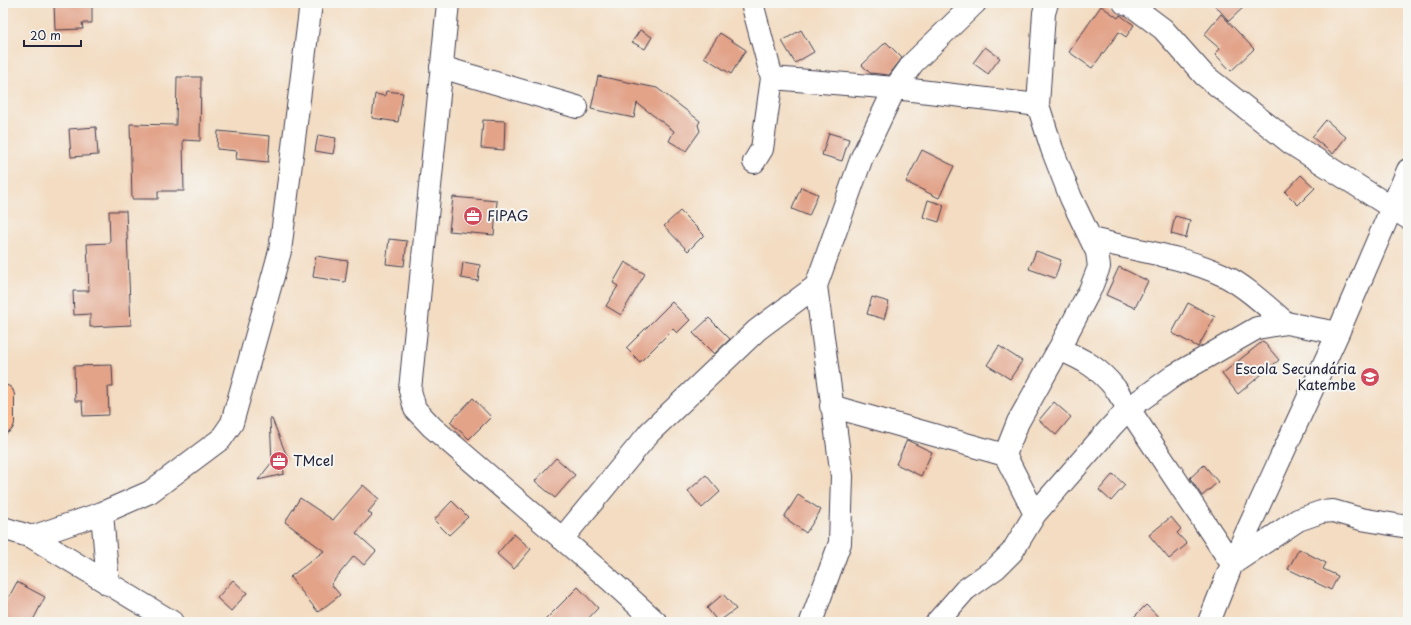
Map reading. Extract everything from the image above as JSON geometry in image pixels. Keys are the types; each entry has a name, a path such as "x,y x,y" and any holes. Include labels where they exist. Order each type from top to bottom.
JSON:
{"main road":[{"path":"3,396 3,422"}],"street":[{"path":"32,537 102,513 150,492 221,440 232,423 280,252 311,3"},
{"path":"448,3 410,390 415,409 432,427 656,622"},
{"path":"752,3 772,78 762,149 754,162"},
{"path":"811,622 840,543 842,476 816,286 862,157 895,88 913,63 975,3"},
{"path":"1005,455 1018,422 1090,290 1099,266 1097,252 1068,191 1052,149 1038,105 1044,13 1047,3"},
{"path":"1124,3 1131,5 1163,29 1204,75 1292,144 1399,213"},
{"path":"441,67 577,107"},
{"path":"772,78 895,88 1038,105"},
{"path":"1209,622 1232,564 1338,333 1399,213 1408,170"},
{"path":"1091,239 1197,265 1224,276 1244,288 1286,323"},
{"path":"562,539 650,432 758,330 816,286"},
{"path":"937,622 965,590 996,568 1012,552 1035,514 1128,409 1175,375 1256,328 1286,323 1338,333"},
{"path":"1059,349 1086,362 1103,373 1115,388 1232,564"},
{"path":"832,406 1005,455 1035,514"},
{"path":"1232,564 1298,520 1321,512 1333,511 1361,519 1408,527"},
{"path":"102,513 108,584"},
{"path":"3,528 32,537 172,622"}],"building":[{"path":"54,3 92,3 92,23 82,23 83,29 55,30"},
{"path":"1213,3 1248,3 1229,21"},
{"path":"1101,6 1118,18 1120,15 1134,25 1126,37 1119,32 1092,68 1069,52"},
{"path":"1221,14 1254,49 1231,71 1215,54 1220,49 1204,35"},
{"path":"640,30 652,37 645,49 632,42"},
{"path":"801,30 814,52 795,63 782,41"},
{"path":"720,33 746,50 731,74 704,57"},
{"path":"886,42 902,58 889,75 870,73 862,65"},
{"path":"985,47 1000,58 988,74 973,63"},
{"path":"598,76 657,88 700,121 698,125 700,131 686,151 669,141 674,131 637,103 634,118 591,109"},
{"path":"177,77 201,77 200,141 183,140 184,191 158,191 158,199 132,199 130,124 176,125"},
{"path":"386,91 403,93 398,122 372,118 375,94 385,96"},
{"path":"483,120 505,121 504,150 481,148"},
{"path":"1326,120 1346,137 1333,154 1312,137"},
{"path":"96,127 98,155 71,157 69,129"},
{"path":"218,131 270,136 268,162 236,159 237,151 217,149"},
{"path":"829,133 849,139 842,161 822,155"},
{"path":"318,135 336,138 333,154 315,151"},
{"path":"922,150 954,166 939,198 906,182"},
{"path":"1301,175 1315,188 1298,205 1285,192"},
{"path":"801,187 818,194 809,216 792,209"},
{"name":"FIPAG","path":"453,197 497,201 494,235 449,231"},
{"path":"928,200 944,205 939,222 923,217"},
{"path":"109,211 126,211 131,325 90,327 90,314 74,315 73,291 89,291 87,244 110,243"},
{"path":"680,211 704,235 688,251 664,226"},
{"path":"1175,216 1190,220 1186,238 1171,234"},
{"path":"389,239 407,241 404,266 386,264"},
{"path":"1036,251 1061,260 1055,278 1029,269"},
{"path":"316,256 348,261 345,282 313,277"},
{"path":"463,262 480,265 478,281 461,278"},
{"path":"625,262 645,274 621,315 606,306 618,286 613,283"},
{"path":"1119,267 1148,281 1135,308 1106,295"},
{"path":"872,297 889,302 884,319 867,314"},
{"path":"672,302 690,320 677,333 673,329 640,362 626,348"},
{"path":"1188,303 1215,317 1198,347 1172,333"},
{"path":"709,318 730,339 714,354 693,333"},
{"path":"1263,341 1279,360 1238,394 1222,374"},
{"path":"999,346 1022,361 1010,379 987,365"},
{"path":"112,365 113,387 108,387 109,415 83,416 82,401 75,401 74,366"},
{"path":"473,398 491,417 469,439 450,422"},
{"path":"1054,402 1071,417 1056,435 1039,420"},
{"name":"TMcel","path":"270,419 272,419 288,459 283,464 284,474 258,480 272,462"},
{"path":"907,440 932,452 921,476 896,464"},
{"path":"556,458 575,475 555,498 535,481"},
{"path":"1204,465 1218,482 1202,496 1190,478"},
{"path":"1113,474 1125,485 1111,501 1099,490"},
{"path":"706,475 720,492 702,508 688,491"},
{"path":"363,485 379,499 368,512 372,515 356,533 376,551 364,565 354,556 331,584 340,595 318,612 290,577 324,551 285,522 300,498 333,520"},
{"path":"798,495 821,510 806,533 784,517"},
{"path":"452,501 468,517 449,535 434,520"},
{"path":"1171,517 1181,529 1177,533 1187,544 1169,559 1149,535"},
{"path":"514,534 531,549 514,569 497,554"},
{"path":"1299,549 1326,563 1323,569 1338,576 1331,590 1288,569"},
{"path":"233,580 247,593 231,611 217,598"},
{"path":"17,582 45,597 32,622 3,622 3,608"},
{"path":"578,587 598,608 585,622 543,622"},
{"path":"723,594 736,609 718,622 707,608"},
{"path":"1146,605 1164,622 1129,622"}],"place":[{"name":"FIPAG","path":"473,216"},
{"name":"Escola Secundária Katembe","path":"1370,377"},
{"name":"TMcel","path":"279,461"}]}
